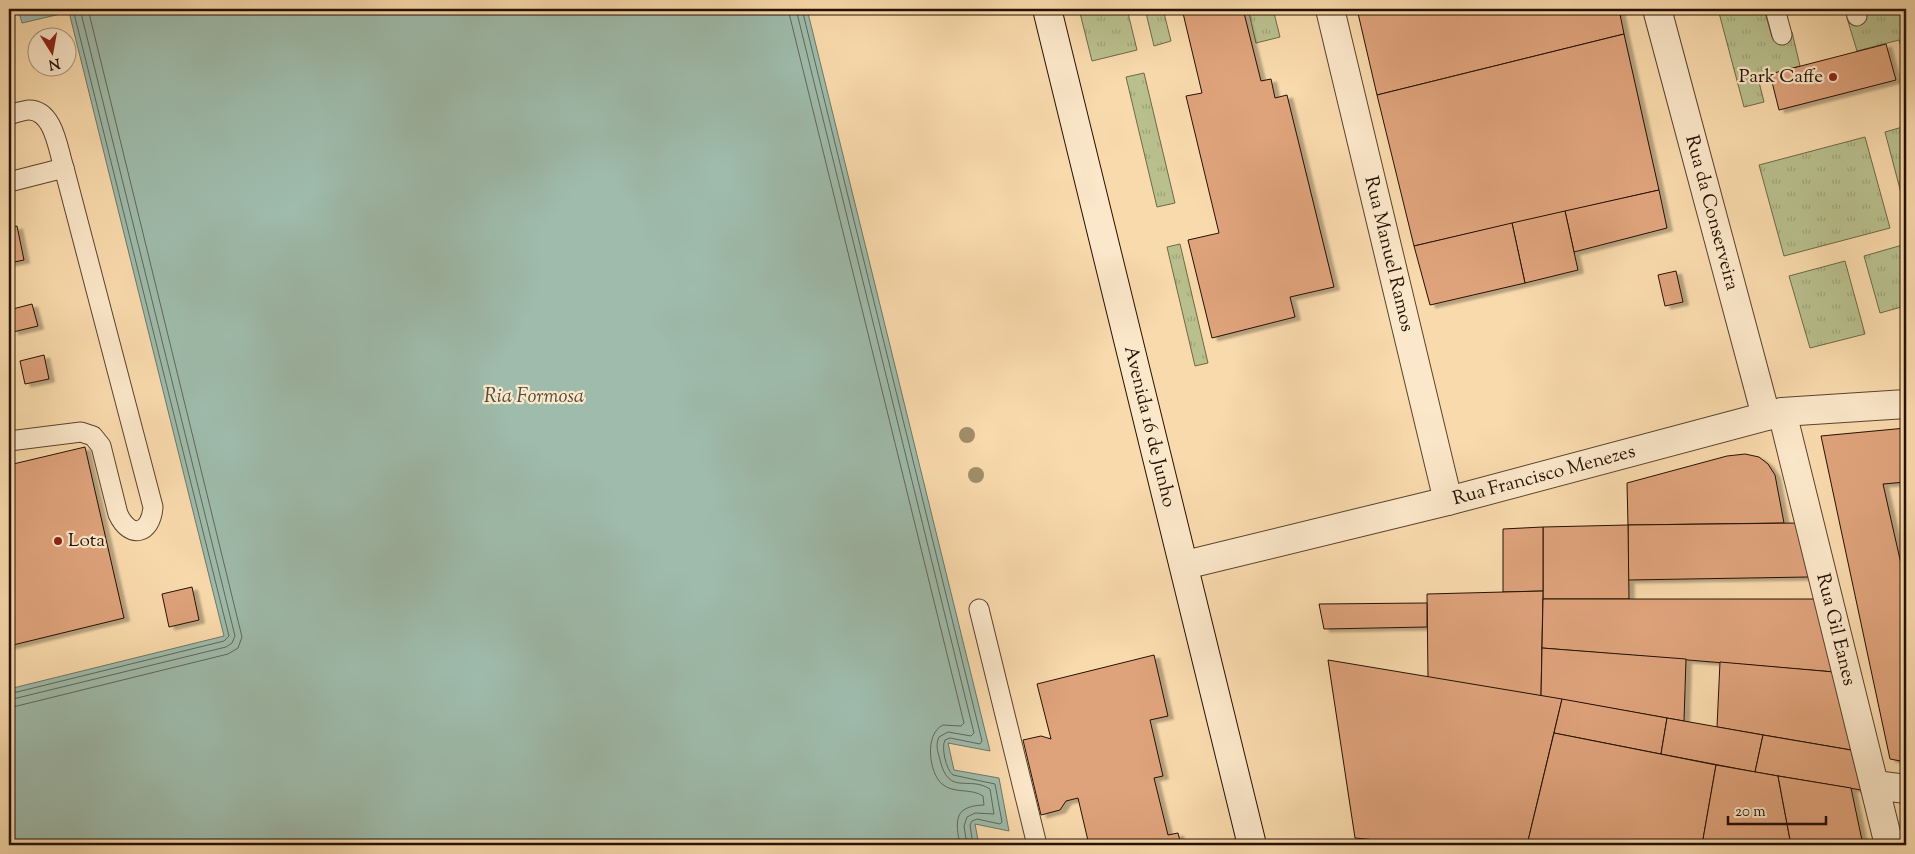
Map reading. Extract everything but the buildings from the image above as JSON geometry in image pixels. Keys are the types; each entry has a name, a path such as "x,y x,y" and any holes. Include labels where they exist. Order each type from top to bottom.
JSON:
{"street":[{"name":"Avenida 16 de Junho","path":"1047,9 1256,845"},
{"name":"Rua Manuel Ramos","path":"1330,9 1448,501"},
{"name":"Rua da Conserveira","path":"1657,9 1774,414"},
{"name":"Rua Francisco Menezes","path":"1185,565 1448,501 1774,414 1906,404"},
{"name":"Rua Gil Eanes","path":"1774,414 1875,785 1889,845"},
{"path":"1875,785 1906,789"}],"lane":[{"path":"1775,9 1782,35"},
{"path":"9,115 28,110 36,111 48,119 64,168 154,507 152,519 147,527 141,530 132,530 122,523 101,446 93,436 81,432 9,441"},
{"path":"9,182 64,168"},
{"path":"979,609 1038,845"}],"green space":[{"path":"1079,9 1127,9 1137,50 1092,61"},
{"path":"1145,9 1163,9 1171,41 1154,46"},
{"path":"1248,9 1273,9 1280,37 1256,43"},
{"path":"1718,9 1764,9 1772,37 1792,32 1800,66 1758,78 1764,102 1744,107"},
{"path":"1865,9 1906,9 1906,64 1899,40 1857,51 1847,18 1866,13"},
{"path":"1144,73 1175,203 1157,207 1126,77"},
{"path":"1906,126 1906,212 1885,132"},
{"path":"1865,137 1890,228 1784,256 1759,165"},
{"path":"1180,244 1208,363 1195,366 1167,247"},
{"path":"1906,244 1906,312 1905,306 1880,313 1864,256"},
{"path":"1845,261 1865,334 1810,348 1789,276"}],"water":[{"name":"Ria Formosa","path":"18,9 807,9 990,751 948,743 954,770 999,778 1009,831 975,824 979,845 9,845 9,689 224,636 78,48 78,28 73,28 69,12 22,23"}],"place":[{"name":"Park Caffe","path":"1833,77"},
{"name":"Lota","path":"58,541"}]}
